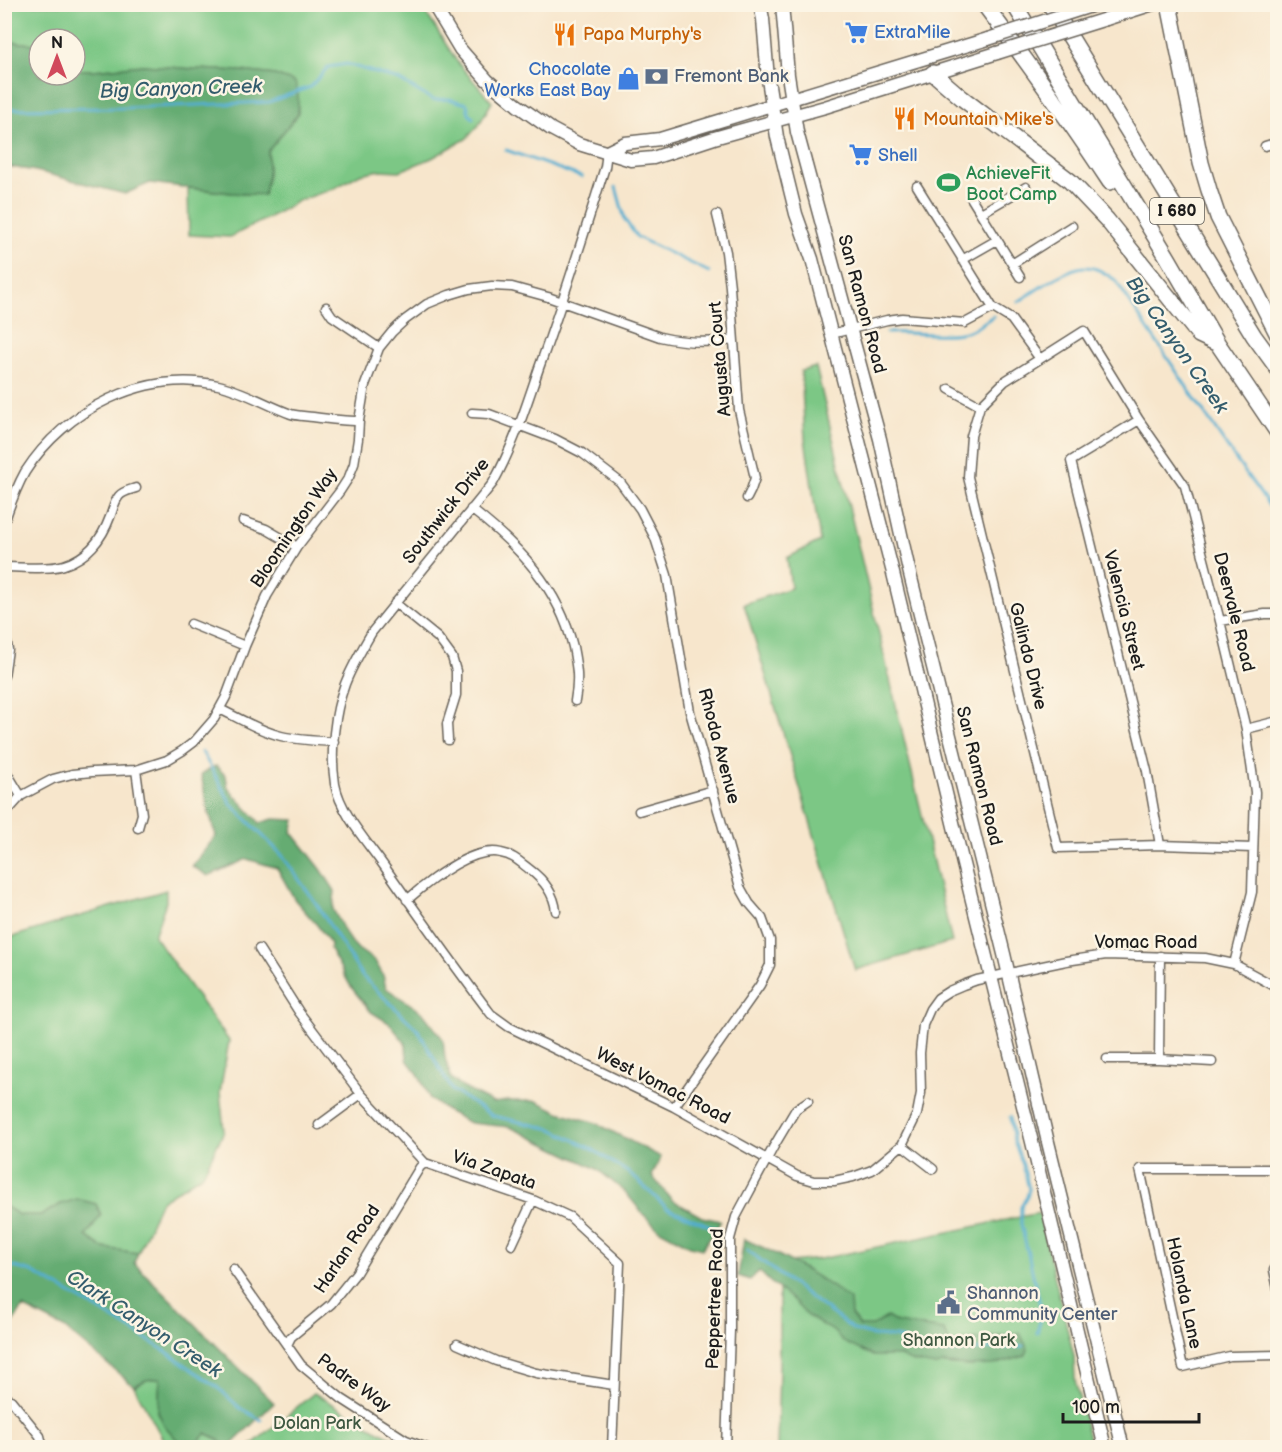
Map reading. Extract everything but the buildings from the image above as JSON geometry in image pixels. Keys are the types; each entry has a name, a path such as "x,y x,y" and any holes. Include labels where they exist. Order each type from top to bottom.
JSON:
{"highway":[{"path":"984,4 1082,139 1144,232 1168,258"},
{"name":"I 680","path":"1014,4 1218,344 1278,433"},
{"name":"I 680","path":"1050,4 1254,336 1278,369"},
{"path":"1169,4 1201,163 1209,190 1218,217 1278,335"},
{"path":"933,73 1070,182 1107,220 1199,335 1218,344"}],"main road":[{"path":"433,4 460,49 487,80 517,105 551,129 579,144 631,160 653,158 1153,4"},
{"name":"San Ramon Road","path":"760,4 777,137 796,214 813,259 895,580 1105,1448"},
{"name":"San Ramon Road","path":"782,4 788,75 800,142 880,439 908,566 1123,1448"},
{"path":"607,152 625,143 660,139 1097,4"}],"street":[{"path":"1265,146 1278,142"},
{"name":"Southwick Drive","path":"334,742 344,686 372,632 493,483 507,458 562,302 605,167 607,152"},
{"path":"917,186 993,308 1011,319 1040,359"},
{"path":"981,213 1026,187"},
{"path":"970,196 1020,277"},
{"name":"Augusta Court","path":"717,214 726,252 730,287 739,411 755,478 747,498"},
{"path":"1012,264 1072,226"},
{"path":"962,260 997,240"},
{"name":"Bloomington Way","path":"4,815 21,796 53,779 92,771 136,770 167,760 194,742 214,719 267,596 297,547 349,477 354,464 365,384 379,348 405,320 427,304 469,288 512,287 660,337 693,343 733,340"},
{"path":"326,307 332,316 379,348"},
{"path":"831,334 902,318 964,323 993,308"},
{"name":"Galindo Drive","path":"1084,331 1005,381 980,406 971,436 968,477 1058,848 1160,845 1253,848"},
{"name":"Deervale Road","path":"1084,331 1139,420 1185,486 1246,729 1255,792 1252,892 1234,964"},
{"path":"4,523 12,499 25,473 58,432 98,405 132,390 161,383 189,381 236,390 292,414 359,421"},
{"path":"949,389 980,406"},
{"name":"Rhoda Avenue","path":"472,413 489,414 555,439 582,453 620,482 640,509 655,538 667,575 690,711 740,887 749,903 762,918 770,940 770,964 760,985 674,1107"},
{"name":"Valencia Street","path":"1139,420 1071,461 1147,771 1160,845"},
{"path":"4,567 62,566 80,559 103,533 119,496 136,488"},
{"path":"471,509 511,543 529,562 545,582 555,600 565,620 576,664 578,684 575,701"},
{"path":"243,521 266,529 297,547"},
{"path":"395,603 438,638 452,657 456,671 456,695 447,724 448,740"},
{"path":"1220,621 1278,614"},
{"path":"191,624 245,646"},
{"path":"4,626 8,650 4,676"},
{"path":"220,709 281,736 334,742"},
{"path":"1246,729 1278,721"},
{"name":"West Vomac Road","path":"334,742 335,785 351,820 491,1014 509,1027 674,1107 797,1176 814,1181 834,1181 853,1177 872,1170 902,1145 917,1114 921,1093 922,1025 930,1009 938,998 949,991 970,982 1009,973"},
{"path":"4,768 21,796"},
{"path":"136,770 142,814 138,828"},
{"path":"639,811 713,790"},
{"path":"407,900 470,856 485,852 500,852 514,857 536,873 549,888 555,901 556,911"},
{"name":"Via Zapata","path":"259,949 299,1012 361,1094 425,1163 533,1200 570,1217 620,1263 612,1448"},
{"name":"Vomac Road","path":"1009,973 1106,955 1205,958 1234,964 1278,988"},
{"path":"1159,1059 1160,956"},
{"path":"1107,1059 1212,1062"},
{"path":"319,1125 361,1094"},
{"name":"Peppertree Road","path":"726,1448 730,1239 736,1217 766,1160 796,1109 808,1101"},
{"path":"902,1145 933,1169"},
{"name":"Harlan Road","path":"287,1345 291,1337 331,1305 356,1273 420,1167 425,1163"},
{"name":"Holanda Lane","path":"1278,1168 1140,1168 1183,1367 1230,1356 1278,1355"},
{"path":"512,1245 533,1200"},
{"name":"Padre Way","path":"233,1269 301,1365 342,1399 406,1440 427,1448"},
{"path":"1274,1270 1278,1289"},
{"path":"457,1344 496,1361 536,1372 614,1385"},
{"path":"4,1398 11,1400 40,1436 43,1448"}],"green space":[{"path":"5,5 421,5 458,63 492,102 478,126 466,139 432,158 400,171 380,170 360,174 335,188 298,201 230,237 189,235 188,188 264,195 268,174 268,151 298,114 275,75 143,65 87,70 87,27 27,27 27,44 5,41"},
{"path":"5,41 27,44 27,87 87,87 87,70 143,65 241,71 275,75 295,82 298,94 298,114 268,151 268,174 264,195 150,183 125,194 36,171 5,166"},
{"path":"816,367 952,942 855,970 744,604 791,588 787,558 820,541 805,439 801,371"},
{"path":"216,766 226,776 228,788 260,823 273,819 295,820 292,832 335,891 333,909 348,938 358,949 375,961 383,975 386,988 422,1012 443,1039 445,1058 451,1078 462,1087 493,1103 537,1101 559,1112 596,1123 661,1157 652,1176 672,1200 702,1217 721,1221 702,1249 690,1246 658,1229 625,1192 597,1169 510,1127 470,1123 430,1099 418,1074 407,1060 406,1044 389,1023 371,1012 351,987 330,949 331,944 295,900 277,868 247,859 208,876 192,866 216,836 201,774"},
{"path":"166,890 166,902 154,936 229,1041 220,1092 224,1131 203,1174 161,1201 138,1253 103,1248 86,1236 94,1226 61,1204 42,1215 19,1215 5,1206 5,939"},
{"path":"77,1199 96,1204 101,1215 86,1236 103,1248 138,1253 134,1263 274,1403 229,1447 206,1433 200,1440 188,1446 179,1442 164,1425 158,1412 160,1378 146,1380 134,1386 64,1328 23,1307 11,1326 5,1322 5,1206 19,1215 42,1215 61,1204"},
{"name":"Shannon Park","path":"1039,1213 1074,1356 1075,1380 1091,1447 777,1448 779,1263 820,1259"},
{"path":"744,1239 799,1266 850,1300 851,1315 860,1326 873,1326 887,1317 897,1323 944,1330 951,1345 1020,1333 1028,1350 1025,1356 993,1365 969,1366 943,1364 936,1366 913,1362 900,1356 873,1356 845,1343 832,1330 809,1317 759,1271 750,1280 738,1276"},
{"path":"160,1378 158,1413 200,1440 205,1433 216,1438 226,1447 167,1447 134,1386 146,1380"},
{"name":"Dolan Park","path":"314,1393 364,1423 410,1447 249,1447"}],"waterway":[{"name":"Big Canyon Creek","path":"4,109 125,108 269,102 310,87 328,67 347,64 399,80 433,100 449,99 467,104 469,114 473,118"},
{"name":"Big Canyon Creek","path":"506,150 582,177"},
{"name":"Big Canyon Creek","path":"616,187 625,220 637,237 709,272"},
{"name":"Big Canyon Creek","path":"1018,302 1051,281 1078,268 1097,269 1115,280 1234,457 1278,518"},
{"name":"Big Canyon Creek","path":"887,333 960,333 975,328 993,316"},
{"path":"202,752 232,805 281,854 362,976 418,1030 452,1090 493,1116 552,1129 592,1149 632,1175 667,1208 715,1228"},
{"path":"1010,1117 1014,1141 1029,1189 1021,1207 1021,1224 1042,1313 1037,1333"},
{"path":"747,1250 854,1330 874,1336 895,1337 937,1353 1023,1346"},
{"name":"Clark Canyon Creek","path":"4,1264 32,1272 99,1310 167,1352 217,1387 240,1408 261,1420"}],"place":[{"name":"ExtraMile","path":"856,32"},
{"name":"Papa Murphy's","path":"565,34"},
{"name":"Fremont Bank","path":"656,76"},
{"name":"Chocolate Works East Bay","path":"629,79"},
{"name":"Mountain Mike's","path":"905,119"},
{"name":"Shell","path":"860,155"},
{"name":"AchieveFit Boot Camp","path":"948,183"},
{"name":"Shannon Community Center","path":"949,1303"}]}
